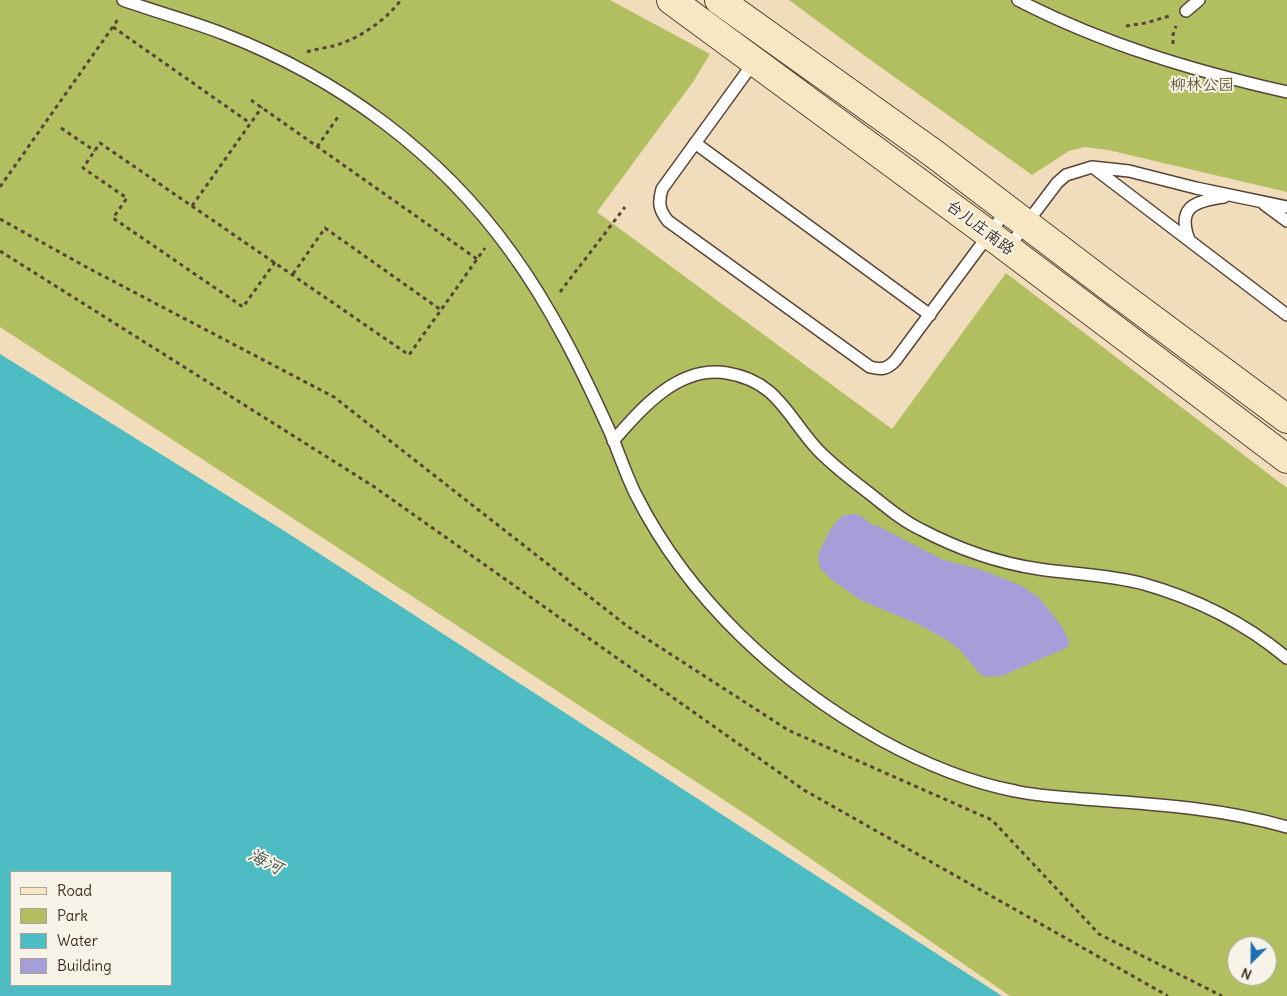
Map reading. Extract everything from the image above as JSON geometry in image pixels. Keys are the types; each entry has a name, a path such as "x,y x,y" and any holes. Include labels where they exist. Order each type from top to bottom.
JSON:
{"main road":[{"name":"台儿庄南路","path":"671,0 999,241 1287,458"},
{"name":"台儿庄南路","path":"719,0 934,153 1112,290 1287,419"}],"lane":[{"path":"1018,0 1112,42 1182,66 1287,92"},
{"path":"1186,11 1199,0"},
{"path":"126,1 224,34 305,71 351,99 393,128 438,167 496,233 526,274 547,308 614,441 634,491 650,522 667,548 715,610 769,662 825,706 878,739 936,767 975,781 1018,792 1053,797 1191,807 1256,818 1287,826"},
{"path":"754,61 662,189 658,202 661,213 676,226 870,367 888,368 930,314 999,241 1017,217 1066,175 1092,167 1129,171 1287,207"},
{"path":"695,143 930,314"},
{"path":"1092,167 1287,315"},
{"path":"1189,240 1184,226 1185,215 1190,208 1212,199 1233,196"},
{"path":"1263,203 1287,221"},
{"path":"999,241 1017,217"},
{"path":"614,441 630,422 673,384 688,377 706,374 724,372 738,375 774,394 807,437 830,461 888,508 918,528 957,546 1010,563 1039,569 1143,583 1182,596 1252,631 1287,658"}],"path":[{"path":"276,57 335,46 368,30 383,19 401,0"},
{"path":"0,187 113,27 126,1"},
{"path":"1081,29 1146,23 1186,11"},
{"path":"1182,66 1174,50 1172,35 1178,21 1186,11"},
{"path":"113,27 250,123"},
{"path":"317,147 351,99"},
{"path":"251,100 477,259"},
{"path":"192,206 262,107"},
{"path":"62,128 95,151"},
{"path":"275,262 243,307 113,218 127,198 83,168 100,143 293,274 409,355 496,233"},
{"path":"547,308 624,207"},
{"path":"0,218 88,268 334,396 627,626 788,730 992,820 1099,934 1222,996"},
{"path":"293,274 325,228 441,310"},
{"path":"0,250 373,486 804,790 1168,996"}],"green space":[{"path":"0,0 610,0 710,54 693,82 597,212 892,429 1006,273 1287,488 1287,996 1010,996 753,819 0,327"},
{"name":"柳林公园","path":"789,0 1287,0 1287,192 1108,150 1085,147 1069,151 1032,175"}],"water":[{"name":"海河","path":"0,354 286,532 1002,996 0,996"}],"building":[{"path":"844,515 860,515 872,525 878,526 943,560 979,569 1020,585 1037,596 1046,606 1062,627 1069,645 1002,676 987,677 981,675 959,649 947,640 918,624 860,600 831,579 820,568 818,555 830,530"}]}
